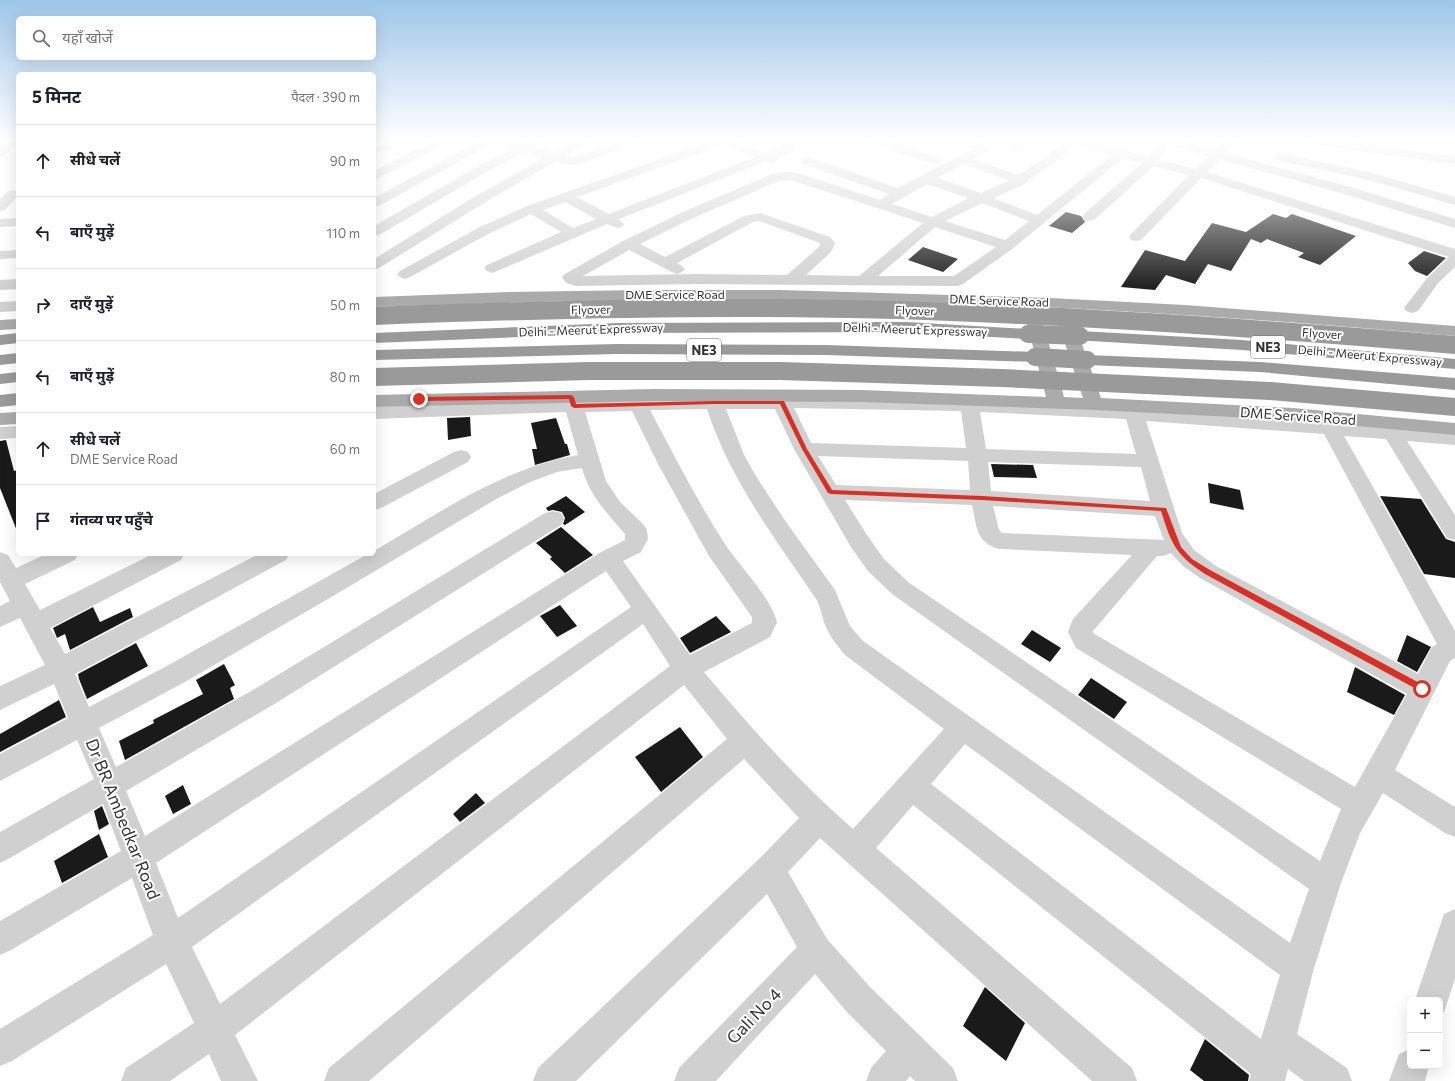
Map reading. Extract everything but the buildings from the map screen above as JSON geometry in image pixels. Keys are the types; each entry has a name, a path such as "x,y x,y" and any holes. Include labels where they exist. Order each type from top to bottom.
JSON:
{"highway":[{"name":"Flyover","path":"376,316 531,310 714,308 894,310 1115,320 1367,337 1455,345"},
{"name":"Delhi - Meerut Expressway","path":"376,338 633,328 906,328 1242,344 1455,364"},
{"path":"0,340 16,338"},
{"name":"Delhi - Meerut Expressway","path":"376,355 624,349 826,350 1260,367 1455,384"},
{"path":"0,360 16,358"},
{"path":"376,377 589,371 788,372 1010,379 1270,391 1455,407"},
{"path":"0,379 16,377"},
{"path":"0,401 16,399"}],"main road":[{"name":"DME Service Road","path":"376,302 619,295 855,296 1027,302 1341,320 1455,331"},
{"path":"1027,302 1031,310 1055,392 1056,402"},
{"path":"1059,304 1094,404"},
{"path":"0,325 16,324"},
{"name":"DME Service Road","path":"572,401 861,396 1056,402 1293,414 1455,429"},
{"path":"0,419 16,418"}],"street":[{"path":"376,202 395,191"},
{"path":"376,231 444,191"},
{"path":"376,264 493,191"},
{"path":"405,274 476,234 532,209 578,191"},
{"path":"492,268 572,233 678,191"},
{"path":"743,191 688,215 628,244 574,274 570,277 571,280 696,279 958,281 1007,246 1074,191"},
{"path":"841,191 1007,246"},
{"path":"895,191 900,193"},
{"path":"881,205 903,191"},
{"path":"963,191 1039,220"},
{"path":"862,281 934,221 981,198 1000,191"},
{"path":"1089,216 1117,191"},
{"path":"1136,236 1179,191"},
{"path":"1255,191 1455,254"},
{"path":"1350,191 1455,224"},
{"path":"1430,191 1452,197"},
{"path":"0,207 10,194"},
{"path":"565,196 643,237"},
{"path":"1393,235 1421,214 1452,197"},
{"path":"532,209 572,233"},
{"path":"665,263 749,219 760,217 825,240 828,243 826,249 791,280"},
{"path":"0,223 16,222"},
{"path":"628,244 696,279"},
{"path":"0,255 16,254"},
{"path":"1412,308 1433,280 1455,259"},
{"path":"0,285 16,284"},
{"path":"0,307 16,306"},
{"path":"0,938 139,857 609,558 633,546 637,539 636,531 596,484 572,401"},
{"path":"376,405 572,401 638,404 714,402 866,403 970,406 1247,421 1455,439"},
{"path":"714,402 721,426 733,453 760,501 827,597 843,637 854,648 1298,968"},
{"path":"782,403 804,449 859,541 876,565 900,588 1326,883"},
{"path":"139,1081 214,1029 686,669 761,630 765,622 763,614 717,550 668,464 638,404"},
{"path":"970,406 982,498 989,532 993,538 999,541 1178,548"},
{"path":"1134,414 1171,532 1178,548 1190,560 1208,572 1422,689"},
{"path":"1272,1063 1298,968 1326,883 1348,825 1378,774 1441,654 1453,646 1330,428"},
{"path":"0,433 16,432"},
{"path":"1392,434 1455,532"},
{"path":"804,449 1149,461"},
{"path":"376,502 460,457"},
{"path":"0,768 174,675 318,594 491,493 522,477 554,466 589,460"},
{"path":"831,492 982,498 1164,509"},
{"path":"0,848 267,695 553,519"},
{"path":"1152,547 1082,626 1080,631 1081,636 1085,641 1360,805"},
{"path":"4,568 59,556"},
{"path":"0,617 30,614 169,556"},
{"path":"0,700 274,556"},
{"path":"609,558 646,609 686,669 745,741 819,818 1119,1081"},
{"name":"Dr BR Ambedkar Road","path":"4,568 60,669 110,785 172,942 240,1081"},
{"path":"0,1049 172,942 646,609"},
{"path":"855,849 963,727"},
{"path":"342,1081 745,741"},
{"path":"1378,774 1455,823"},
{"path":"911,786 1272,1063 1334,1081"},
{"path":"550,1081 770,870 819,818"},
{"path":"770,870 816,950 858,1000 940,1081"},
{"path":"1433,997 1455,925"},
{"name":"Gali No 4","path":"692,1081 816,950"},
{"path":"884,1081 909,1050"},
{"path":"1407,1081 1410,1069"}],"route":[{"path":"419,399 571,397 574,406 714,402 782,403 804,449 831,492 982,498 1164,509 1178,548 1190,560 1208,572 1422,689"}]}
